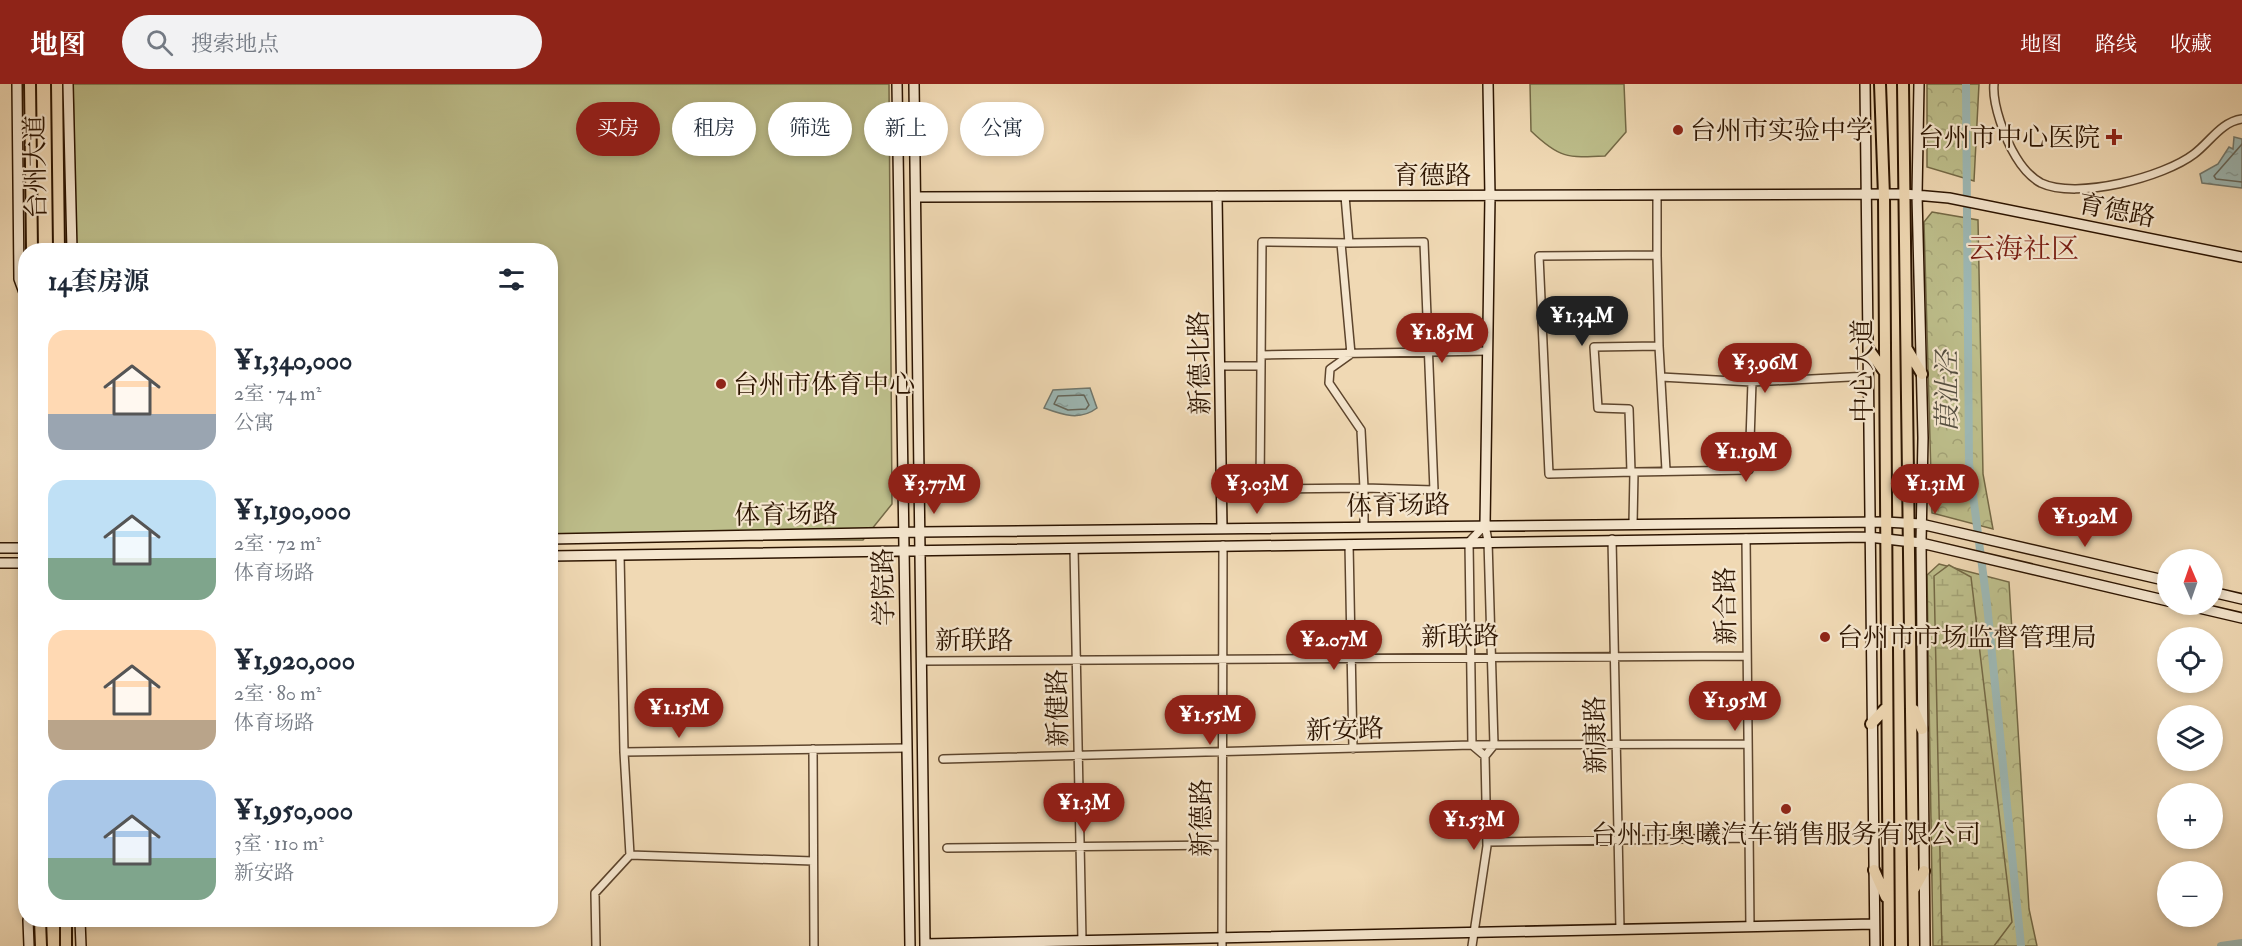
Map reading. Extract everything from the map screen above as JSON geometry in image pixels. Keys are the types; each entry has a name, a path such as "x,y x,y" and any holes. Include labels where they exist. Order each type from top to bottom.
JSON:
{"main road":[{"path":"18,84 19,243"},
{"name":"台州大道","path":"30,84 32,243"},
{"name":"台州大道","path":"57,84 59,243"},
{"path":"68,84 72,243"},
{"name":"学院路","path":"897,84 910,946"},
{"name":"学院路","path":"914,84 925,945"},
{"path":"1485,525 1491,196 1488,84"},
{"path":"1865,84 1875,946"},
{"name":"中心大道","path":"1880,84 1884,195 1888,946"},
{"name":"中心大道","path":"1903,84 1914,946"},
{"path":"1919,84 1917,195 1922,374 1921,543 1925,946"},
{"name":"育德路","path":"916,197 1867,196 1904,194 1949,198 2242,257"},
{"name":"新德北路","path":"1217,196 1222,529"},
{"path":"1907,349 1922,374"},
{"path":"1869,350 1884,371"},
{"name":"体育场路","path":"558,539 920,532 1885,522 1921,524 2157,578"},
{"path":"558,556 1869,537 1921,543 2157,599"},
{"path":"0,548 18,548"},
{"path":"0,562 18,562"},
{"path":"2223,595 2242,599"},
{"path":"2223,614 2242,618"},
{"path":"1911,705 1922,729"},
{"path":"1871,723 1885,709"},
{"path":"1874,870 1887,900"},
{"path":"1914,889 1924,871"},
{"path":"925,945 1082,940 1222,941 1474,932 1874,924"},
{"path":"28,927 29,946"},
{"path":"40,927 41,946"},
{"path":"66,927 66,946"},
{"path":"80,927 81,946"}],"street":[{"path":"1994,84 1992,98 2004,128 2004,135 2021,165 2042,183 2070,189 2124,185 2138,181 2193,155 2217,131 2242,119"},
{"path":"1345,196 1349,243"},
{"path":"1658,196 1659,346 1666,470"},
{"path":"1262,242 1341,243 1424,242 1434,490 1260,489 1262,242"},
{"path":"1341,243 1351,354"},
{"path":"1657,255 1539,256 1549,474 1749,470 1752,382"},
{"path":"1633,524 1629,409 1598,408 1594,347 1659,346"},
{"path":"1261,355 1488,351"},
{"path":"1351,354 1330,369 1329,383 1361,430 1364,527"},
{"path":"1220,366 1261,366"},
{"path":"1660,377 1752,382 1869,376"},
{"path":"1472,946 1487,842 1485,756 1494,745 1488,541 1485,525"},
{"path":"1485,525 1469,542 1472,745 1485,756"},
{"name":"新合路","path":"1746,538 1750,927"},
{"name":"新康路","path":"1612,539 1620,929"},
{"path":"1349,544 1353,749"},
{"name":"新德路","path":"1222,941 1223,545"},
{"name":"新健路","path":"1074,548 1082,940"},
{"path":"596,946 595,893 630,855 624,752 620,555"},
{"name":"新联路","path":"922,661 1747,656"},
{"name":"新安路","path":"943,759 1222,754 1472,745 1748,744"},
{"path":"624,752 907,748"},
{"path":"813,749 814,946"},
{"path":"1487,842 1749,838"},
{"path":"947,848 1222,845"},
{"path":"630,855 813,861"}],"green space":[{"name":"台州市体育中心","path":"73,84 889,84 889,102 864,102 864,156 890,156 892,504 863,540 558,541 558,243 76,243"},
{"path":"1530,84 1624,84 1626,132 1605,156 1572,156 1549,147 1531,131"},
{"path":"1927,84 1979,84 1974,181 1927,167"},
{"path":"1932,212 1978,220 1983,474 1993,529 1932,513 1924,222"},
{"path":"1939,564 2009,582 2029,909 2037,946 1933,946 1927,575"},
{"path":"1949,565 1971,577 2012,922 1994,946 1942,946 1934,576"}],"water":[{"path":"2234,137 2242,139 2242,188 2202,183 2200,174 2218,164 2229,147 2233,149"},
{"path":"1090,388 1097,408 1091,412 1071,416 1044,408 1053,390"}],"waterway":[{"name":"葭沚泾","path":"1966,84 1969,464 1987,604 2021,946"},
{"path":"2221,946 2242,943"}],"place":[{"name":"台州市实验中学","path":"1678,130"},
{"name":"台州市中心医院","path":"2114,137"},
{"name":"台州市体育中心","path":"721,384"},
{"name":"台州市市场监督管理局","path":"1825,637"},
{"name":"台州市奥曦汽车销售服务有限公司","path":"1786,809"}],"district":[{"name":"云海社区","path":"2023,248"}]}
